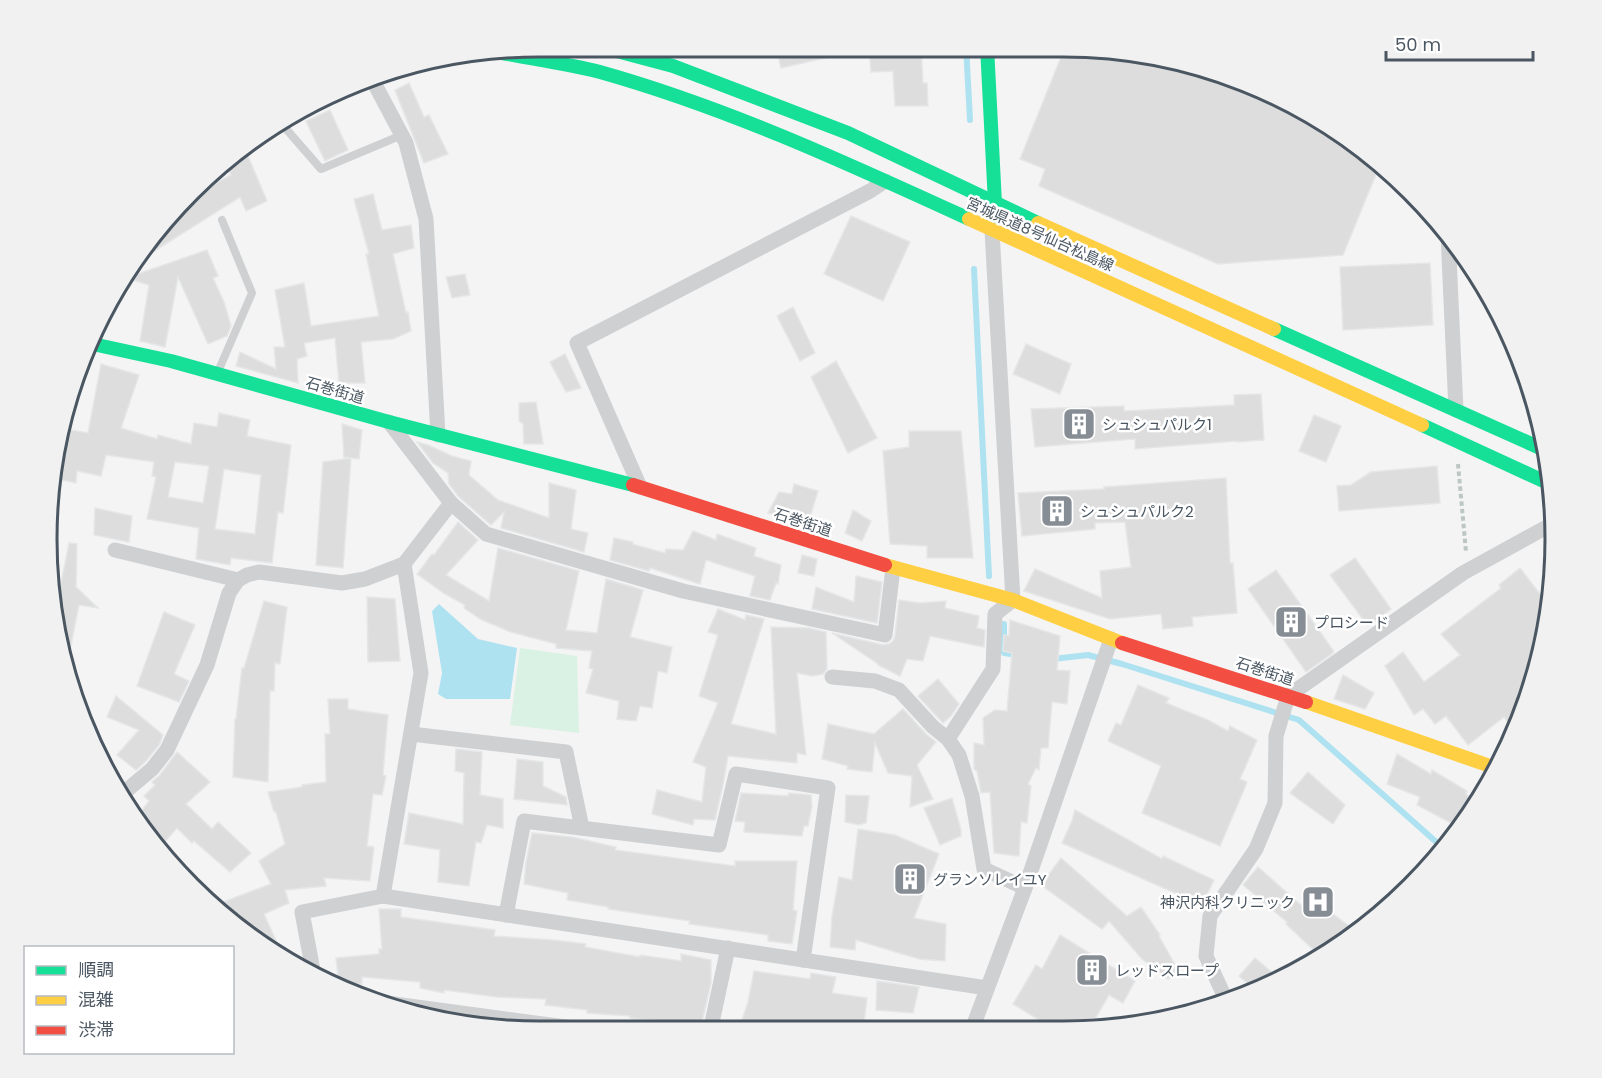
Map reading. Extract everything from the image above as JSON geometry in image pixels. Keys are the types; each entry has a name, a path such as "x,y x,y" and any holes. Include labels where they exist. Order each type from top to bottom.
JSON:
{"main road":[{"name":"宮城県道8号仙台松島線","path":"525,57 599,72 710,109 885,181 1541,480"},
{"name":"宮城県道8号仙台松島線","path":"639,57 673,66 848,133 995,204 1536,447"},
{"path":"988,57 995,204 992,231"},
{"name":"石巻街道","path":"98,345 171,361 389,422 640,487 893,568 1012,600 1110,643 1488,765"}],"street":[{"path":"376,86 406,143 426,219 438,435"},
{"path":"640,487 578,343 885,181"},
{"path":"948,739 993,669 995,614 1012,600 992,231"},
{"path":"1449,251 1456,410"},
{"path":"389,422 451,503 486,534 683,591 885,635 893,568"},
{"path":"127,789 152,769 167,750 207,665 229,593 238,580 260,572 342,583 365,579 404,564 451,503"},
{"path":"1223,993 1206,956 1210,916 1256,849 1275,803 1276,736 1287,699 1468,571 1545,528"},
{"path":"115,550 238,580"},
{"path":"383,896 421,673 404,564"},
{"path":"975,1021 1025,888 1110,643"},
{"path":"832,677 875,681 899,690 933,727 948,739 959,755 972,796 984,869 1025,888"},
{"path":"411,734 566,752 582,828"},
{"path":"506,915 524,821 719,845 736,774 828,788 803,960"},
{"path":"312,963 302,912 383,896 987,988"},
{"path":"712,1021 728,948"},
{"path":"436,1010 506,1020"}],"lane":[{"path":"286,129 321,169 402,135"},
{"path":"217,374 252,293 222,220"}],"path":[{"path":"1458,457 1468,571"}],"green space":[{"path":"520,648 577,656 579,733 510,725"}],"water":[{"path":"439,604 478,639 517,648 510,699 446,699 438,694 442,673 432,611"}],"building":[{"path":"778,57 829,57 781,68"},
{"path":"870,57 922,57 923,83 927,83 928,106 895,106 893,71 871,72"},
{"path":"1061,57 1095,58 1157,66 1188,73 1247,94 1276,107 1331,138 1376,173 1343,255 1218,264 1039,186 1045,169 1020,159"},
{"path":"409,83 424,117 429,115 448,154 424,163 395,90"},
{"path":"330,110 348,150 325,161 306,121"},
{"path":"248,156 267,201 246,211 240,197 152,253 198,198 212,185 231,175 229,171"},
{"path":"373,194 382,230 411,225 414,248 393,254 411,331 393,339 361,342 365,383 339,383 335,338 304,343 307,356 297,359 298,383 236,366 240,352 276,369 274,347 285,347 275,290 304,283 311,326 379,316 366,254 369,254 354,199"},
{"path":"851,216 910,242 883,301 824,274"},
{"path":"207,250 218,276 213,278 224,302 231,326 227,336 208,344 178,277 165,347 140,341 149,285 133,280 136,275"},
{"path":"1430,263 1433,325 1343,330 1340,267"},
{"path":"465,274 470,295 452,298 446,277"},
{"path":"793,307 815,353 800,361 777,316"},
{"path":"1026,344 1071,364 1060,394 1013,374"},
{"path":"565,354 581,388 566,392 550,362"},
{"path":"836,361 877,438 848,453 811,377"},
{"path":"101,364 139,375 121,428 157,439 158,435 191,444 194,423 217,427 219,413 250,420 247,436 291,445 283,513 278,512 272,563 231,558 230,565 196,559 199,528 147,519 156,477 152,476 154,462 106,455 101,476 77,471 76,483 61,480 69,430 88,433","holes":["175,462 209,466 203,503 168,497","224,469 261,475 255,534 215,529"]},
{"path":"1261,394 1264,440 1135,449 1135,439 1035,447 1031,409 1124,406 1124,411 1234,405 1234,395"},
{"path":"536,402 543,444 524,444 523,424 519,421 519,403"},
{"path":"1314,415 1341,426 1326,462 1299,451"},
{"path":"342,424 362,430 359,459 344,457"},
{"path":"909,431 961,431 973,558 927,558 927,546 890,544 883,451 909,447"},
{"path":"417,442 471,461 469,475 498,500 549,518 549,483 576,490 571,529 588,533 584,552 501,528 504,512 491,525 458,496 449,484 448,473 433,463"},
{"path":"351,458 343,568 316,565 323,462"},
{"path":"1437,466 1440,503 1339,511 1337,486 1351,485 1371,472"},
{"path":"1226,478 1230,563 1233,563 1237,613 1192,617 1193,626 1163,629 1161,614 1110,619 1024,591 1035,569 1102,598 1100,571 1131,567 1125,522 1095,523 1095,529 1022,536 1018,493 1104,489 1104,487"},
{"path":"794,484 818,491 807,527 768,513 779,492 792,494"},
{"path":"95,508 132,516 129,542 94,535"},
{"path":"853,510 871,521 862,541 845,533"},
{"path":"458,522 478,540 446,575 489,601 498,548 579,571 566,630 597,633 606,579 643,590 630,637 672,647 667,673 658,671 652,708 640,706 636,721 617,719 619,701 586,693 593,669 589,668 592,651 556,648 556,644 511,632 482,620 464,608 465,605 417,574"},
{"path":"693,531 716,540 717,534 756,548 754,556 781,565 778,584 776,583 770,600 750,596 755,576 706,560 700,584 650,568 649,571 610,560 614,538 665,553 666,549 683,550"},
{"path":"69,543 77,544 76,587 98,608 79,605 70,650 66,633 60,589"},
{"path":"802,555 817,559 814,576 798,573"},
{"path":"1355,558 1391,609 1368,626 1330,575"},
{"path":"1520,568 1540,594 1542,593 1536,633 1529,664 1508,722 1504,717 1468,745 1446,716 1435,724 1423,709 1414,715 1385,666 1403,652 1424,682 1460,655 1441,634 1501,588 1499,585"},
{"name":"プロシード","path":"1276,570 1333,650 1333,653 1306,672 1248,589"},
{"path":"856,576 882,582 877,623 812,609 816,587 854,602"},
{"path":"367,597 395,599 400,661 368,662"},
{"path":"899,600 920,603 946,601 945,608 979,616 977,628 985,630 984,647 930,636 923,661 907,659 900,676 878,665 832,633 883,645 889,644 895,636"},
{"path":"264,601 287,607 280,664 275,663 274,691 270,691 268,782 233,777 235,719 242,668 244,668"},
{"path":"718,609 745,620 746,615 764,619 731,724 776,734 771,627 809,628 826,632 827,669 823,674 812,676 797,673 806,755 797,753 797,763 728,756 715,820 694,819 693,825 652,814 657,790 702,802 706,767 693,762 718,703 699,696 718,635 708,632"},
{"path":"164,612 195,625 174,674 189,681 179,702 137,686"},
{"path":"1010,620 1060,636 1057,670 1070,671 1067,704 1052,702 1048,748 1041,748 1039,770 1036,768 1028,784 1031,786 1027,823 1021,822 1019,856 994,853 990,792 981,793 977,771 974,769 974,743 984,745 983,718 995,710 1007,711 1012,653 1003,651 1004,635 1009,636"},
{"path":"1343,675 1374,693 1365,709 1334,699"},
{"path":"938,679 959,704 943,723 918,696"},
{"path":"1138,685 1169,698 1166,703 1228,731 1230,726 1257,740 1240,779 1247,782 1220,846 1142,813 1161,766 1108,741 1116,723 1121,725"},
{"path":"116,696 163,735 159,745 136,770 117,755 139,730 107,717"},
{"path":"328,699 348,699 348,709 388,715 383,775 386,776 382,795 373,794 367,846 374,847 370,881 324,878 326,886 285,890 289,903 264,914 277,944 222,902 271,884 259,861 285,844 268,792 326,782 325,734 330,734"},
{"path":"903,709 936,742 917,765 933,799 910,807 912,776 888,773 875,743 872,772 847,769 848,766 822,759 828,724 874,734"},
{"path":"456,749 482,752 480,795 503,799 503,828 487,825 481,843 476,842 469,886 438,882 440,850 404,844 409,813 463,824 464,773 455,771"},
{"path":"177,752 210,782 186,804 212,829 218,822 251,853 230,872 194,841 192,843 177,828 165,842 141,811 149,801 144,796 155,785 152,782"},
{"path":"1397,754 1431,774 1432,770 1467,791 1466,794 1470,797 1451,823 1417,805 1420,797 1387,784"},
{"path":"517,759 543,762 543,786 566,797 567,805 514,799"},
{"path":"1308,772 1345,805 1333,824 1290,793"},
{"path":"741,793 811,795 812,806 808,826 804,826 802,836 744,832 745,822 735,821"},
{"path":"846,795 869,796 866,823 859,825 845,822"},
{"path":"952,798 961,836 940,845 924,808"},
{"path":"1075,810 1162,859 1163,856 1214,880 1202,905 1062,843"},
{"path":"858,829 895,835 939,854 914,918 946,924 945,961 919,959 856,940 855,950 830,947 832,916 839,877 852,880"},
{"path":"532,833 572,837 616,847 615,850 735,866 735,861 797,861 793,910 797,911 792,944 768,941 768,935 689,924 690,921 608,909 608,907 567,900 568,893 524,884"},
{"path":"1061,858 1127,916 1141,907 1160,935 1179,972 1168,979 1142,959 1109,921 1102,929 1041,885"},
{"path":"1258,867 1301,905 1309,896 1349,926 1314,950 1286,924 1287,922 1243,885"},
{"path":"379,909 401,909 401,917 495,930 494,936 586,944 585,947 640,957 640,955 681,961 681,954 711,960 711,983 702,1021 659,1021 587,1013 587,1010 545,1005 546,999 497,997 444,990 444,993 420,988 420,982 362,977 362,984 356,984 338,976 336,958 379,954 379,949 382,949"},
{"path":"1060,935 1135,981 1123,1003 1109,995 1094,1020 1041,1021 1013,1004 1036,965 1042,969"},
{"path":"1255,958 1272,973 1248,984 1239,976"},
{"path":"754,971 810,979 811,973 836,977 832,993 867,998 864,1021 742,1021"},
{"path":"877,981 919,987 913,1013 876,1010"}],"waterway":[{"path":"967,57 970,120"},
{"path":"974,269 989,576"},
{"path":"1004,624 1004,653 1019,655"},
{"path":"1053,659 1088,655 1299,720 1437,842"}],"traffic: fast":[{"path":"527,57 600,72 695,102 788,138 969,219"},
{"path":"639,57 673,66 848,133 1038,223"},
{"path":"988,57 995,204 993,218"},
{"path":"1274,329 1536,446"},
{"path":"98,345 171,361 389,422 633,485"},
{"path":"1422,425 1541,480"}],"traffic: slow":[{"path":"969,219 1422,425"},
{"path":"1038,223 1274,329"},
{"path":"885,565 1013,600 1122,643"},
{"path":"1306,702 1488,765"}],"traffic: jam":[{"path":"633,485 885,565"},
{"path":"1122,643 1306,702"}],"place":[{"name":"シュシュパルク1","path":"1079,424"},
{"name":"シュシュパルク2","path":"1057,511"},
{"name":"プロシード","path":"1291,622"},
{"name":"グランソレイユY","path":"910,879"},
{"name":"神沢内科クリニック","path":"1318,902"},
{"name":"レッドスロープ","path":"1092,970"}]}
